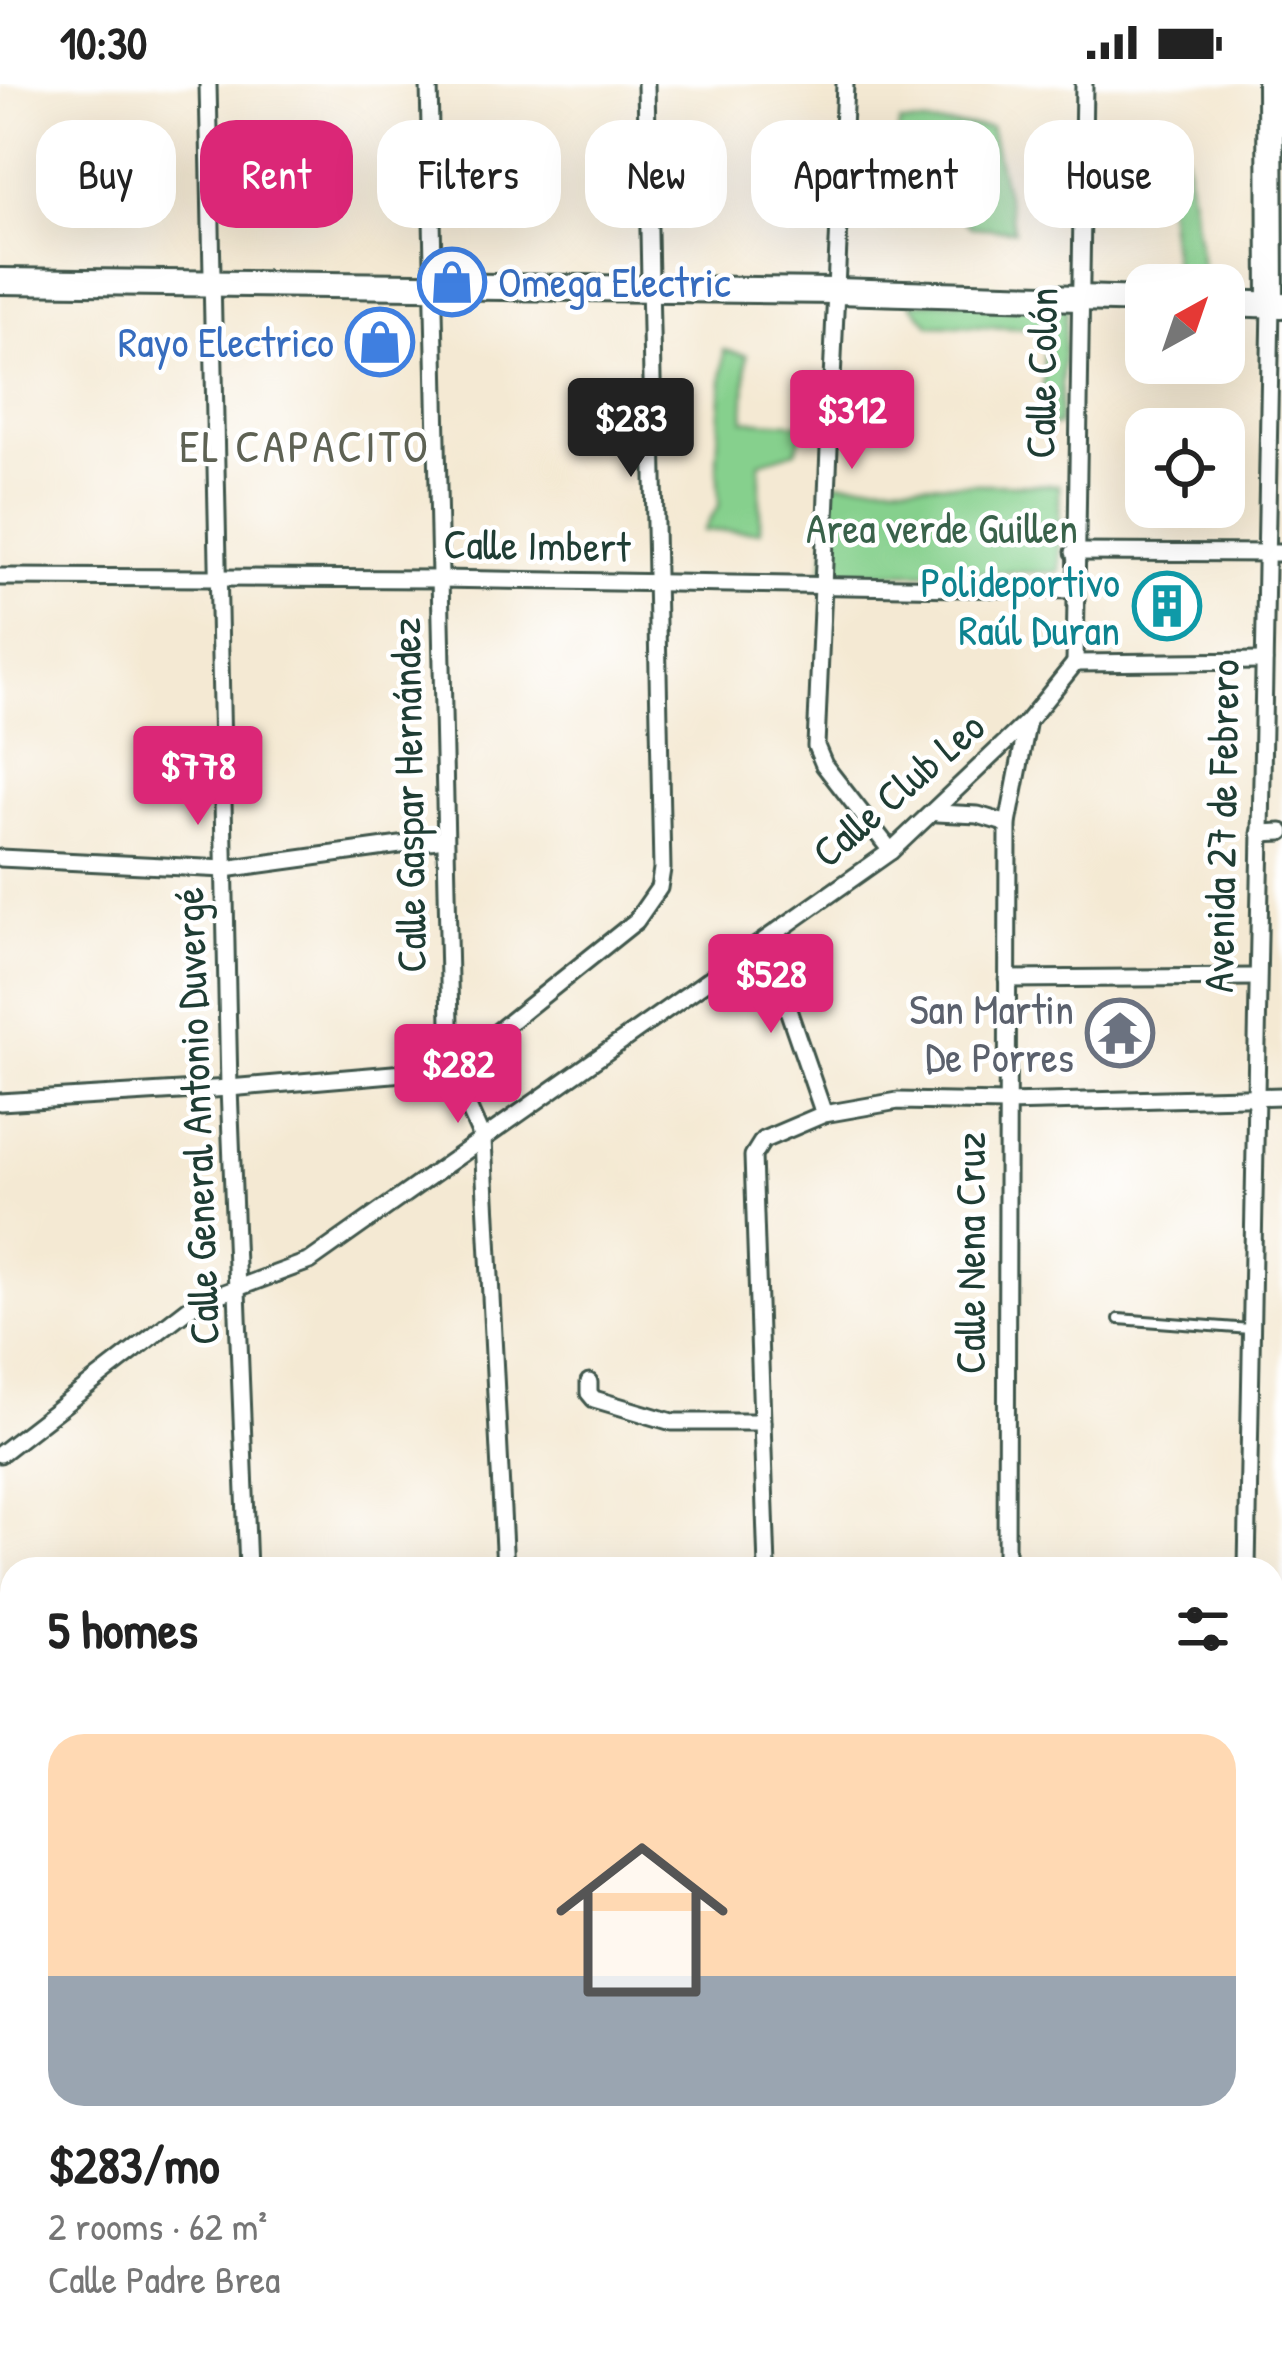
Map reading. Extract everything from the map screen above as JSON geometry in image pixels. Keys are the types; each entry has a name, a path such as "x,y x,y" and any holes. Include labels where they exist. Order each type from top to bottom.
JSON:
{"main road":[{"name":"Avenida 27 de Febrero","path":"1270,84 1277,304"},
{"path":"0,281 1125,299"},
{"path":"1245,303 1277,304"}],"street":[{"name":"Calle General Antonio Duvergé","path":"208,84 229,1088 247,1557"},
{"name":"Calle Gaspar Hernández","path":"429,84 451,1069 483,1140 504,1557"},
{"path":"0,1102 451,1069 636,921 650,904 661,879 659,582 646,84"},
{"path":"845,84 821,585 818,755 891,851"},
{"name":"Calle Colón","path":"1075,663 1084,84"},
{"name":"Avenida 27 de Febrero","path":"1247,1557 1264,661 1274,552 1277,304"},
{"path":"1074,552 1274,552"},
{"name":"Calle Imbert","path":"0,577 1073,590"},
{"path":"1075,663 1264,661"},
{"name":"Calle Club Leo","path":"0,1454 194,1304 310,1261 891,851 1027,722 1075,663"},
{"name":"Calle Nena Cruz","path":"1006,1557 1008,824 1027,722"},
{"path":"937,812 977,814 1008,824"},
{"path":"1260,833 1282,832"},
{"path":"0,858 225,869 444,838"},
{"path":"765,943 824,1114"},
{"path":"1006,980 1257,976"},
{"path":"766,1557 753,1156 763,1140 824,1114 898,1101 1282,1096"},
{"path":"589,1382 589,1393 595,1399 671,1422 762,1422"}],"lane":[{"path":"1120,1318 1251,1329"}],"green space":[{"path":"1000,170 1014,230 985,228 1000,228"},
{"path":"1194,213 1202,264 1173,264 1169,228 1194,228"},
{"path":"1067,298 1059,425 1042,425 1045,329 930,325 910,303"},
{"path":"724,350 747,355 744,420 806,424 796,451 760,462 760,531 703,531 719,505"},
{"name":"Area verde Guillen","path":"832,482 1059,485 1060,572 823,573"}],"place":[{"name":"Omega Electric","path":"452,282"},
{"name":"Rayo Electrico","path":"380,342"},
{"name":"Polideportivo Raúl Duran","path":"1167,606"},
{"name":"San Martin De Porres","path":"1120,1033"}],"district":[{"name":"EL CAPACITO","path":"305,446"}]}
